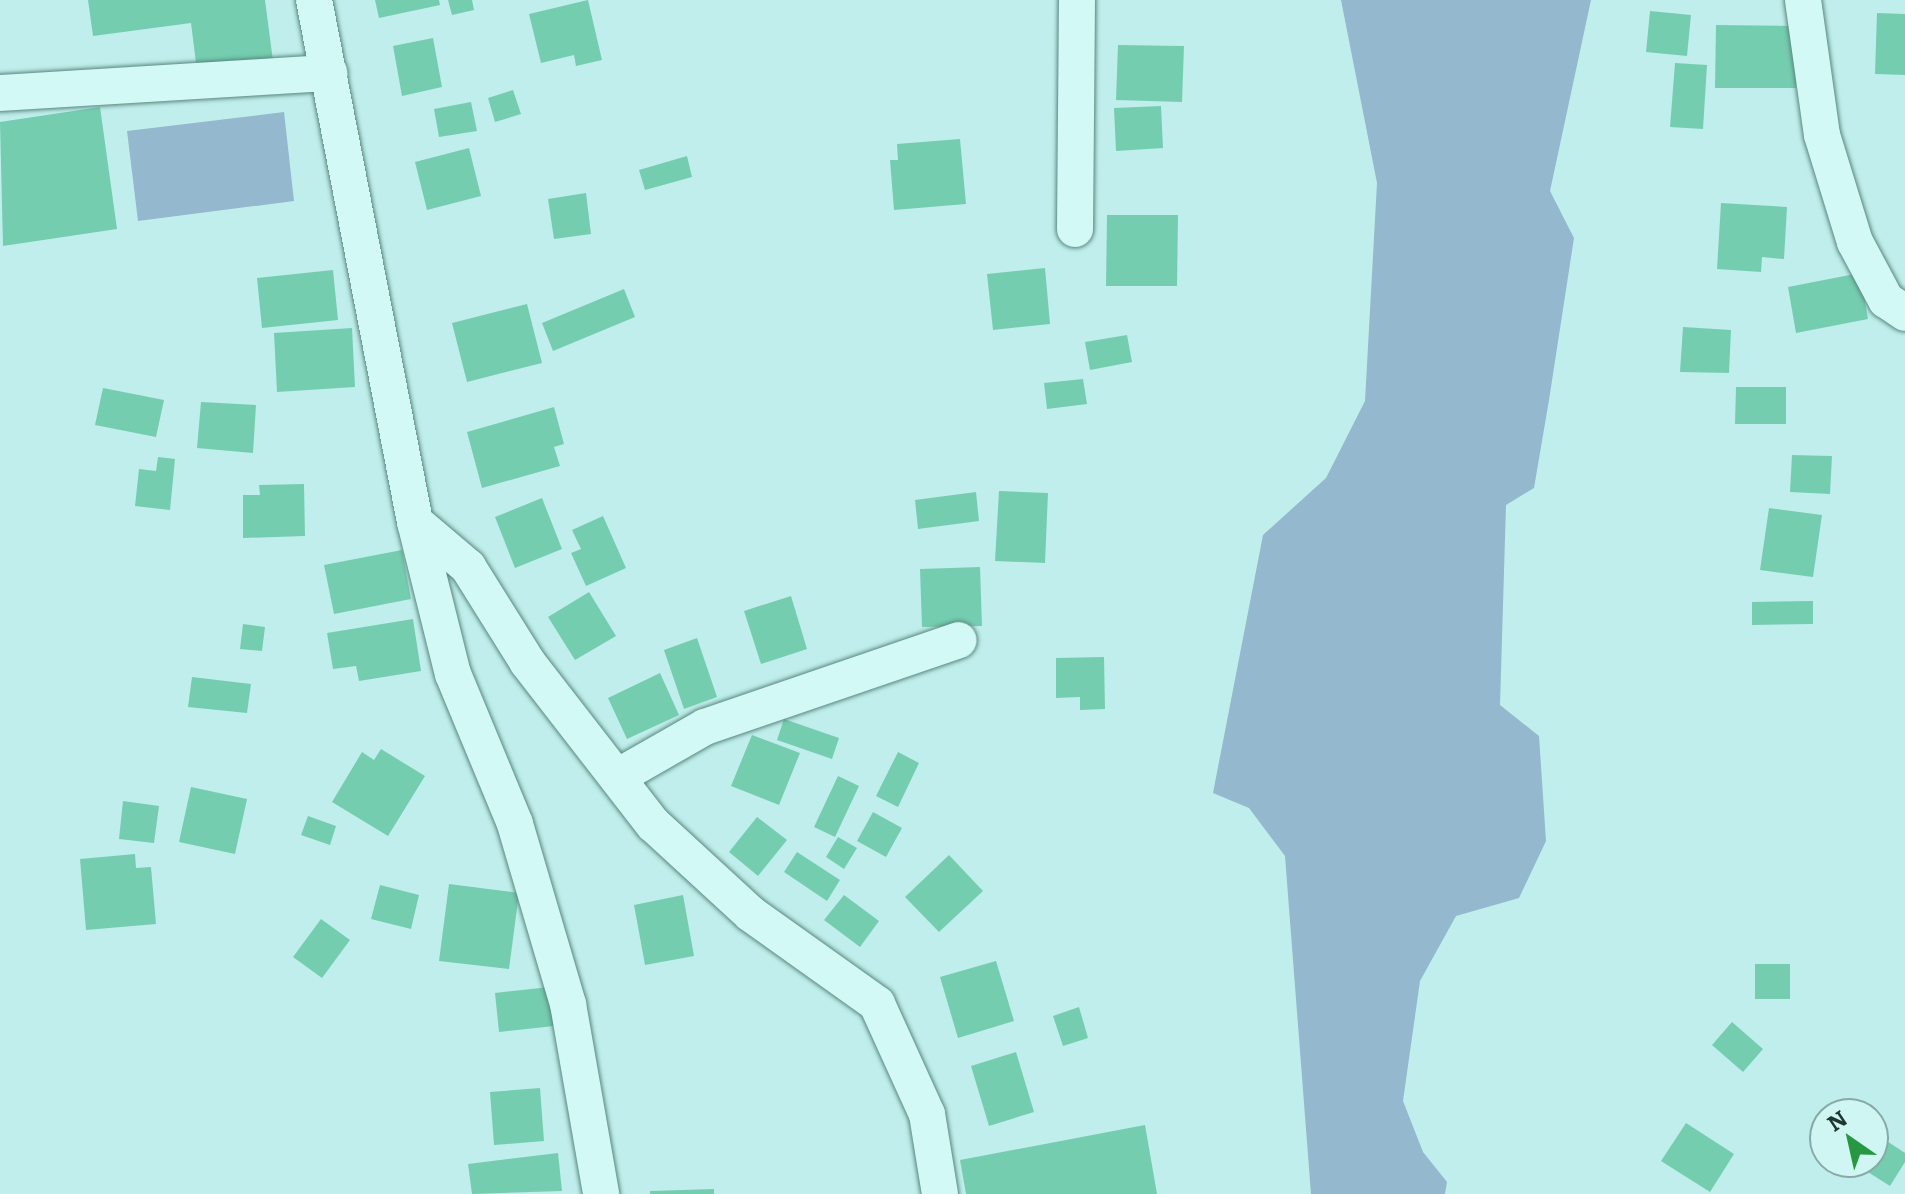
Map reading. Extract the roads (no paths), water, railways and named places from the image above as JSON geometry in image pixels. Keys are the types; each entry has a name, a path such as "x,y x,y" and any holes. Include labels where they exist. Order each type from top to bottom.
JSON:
{"street":[{"path":"314,0 415,522 453,674 515,824 568,1004 601,1194"},
{"path":"1075,229 1077,0"},
{"path":"1803,0 1822,135 1855,242 1886,300 1905,313"},
{"path":"0,93 329,73"},
{"path":"415,522 468,567 528,663 619,776 653,824 751,914 877,1004 927,1114 940,1194"},
{"path":"619,776 705,727 959,640"}]}
